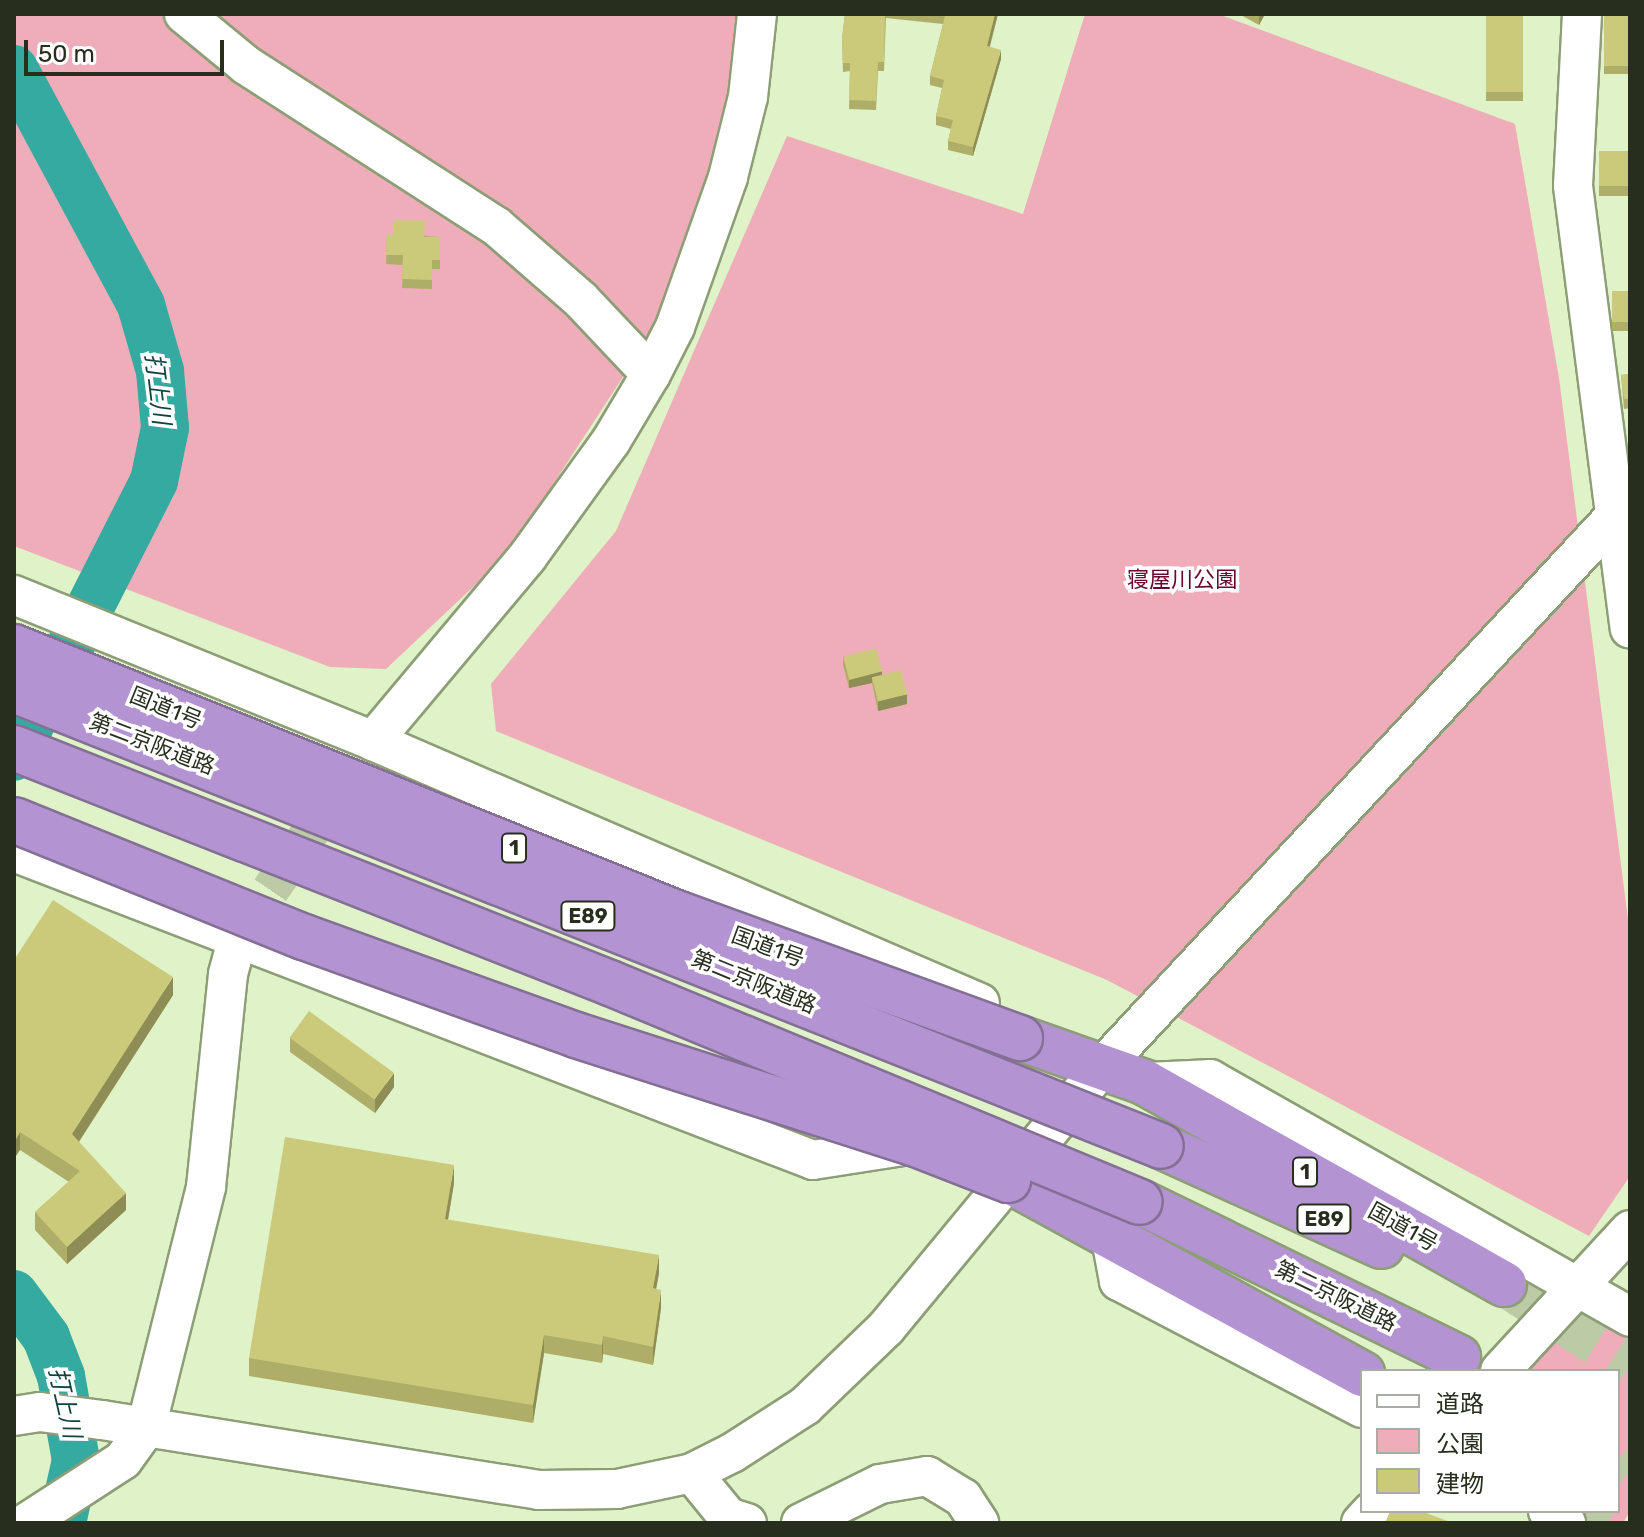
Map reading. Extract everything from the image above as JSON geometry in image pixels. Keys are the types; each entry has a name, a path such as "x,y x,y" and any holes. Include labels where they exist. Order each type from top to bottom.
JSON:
{"highway":[{"name":"国道1号","path":"14,647 679,914 1144,1082 1494,1291"},
{"name":"第二京阪道路","path":"14,690 1161,1146 1494,1291"},
{"name":"第二京阪道路","path":"14,748 610,983 1140,1202 1458,1357"},
{"path":"14,820 318,942 576,1035 916,1144 1008,1180 1110,1233 1360,1373"}],"street":[{"path":"184,14 246,65 496,226 581,300 651,374"},
{"path":"373,741 545,534 651,374 675,327 728,177 748,97 757,14"},
{"path":"1582,14 1573,186 1623,508 1630,628"},
{"path":"27,1414 102,1420 539,1490 617,1489 692,1473 805,1406 886,1328 1103,1066 1623,508"},
{"path":"14,595 373,741 981,1004 1020,1038"},
{"path":"14,852 813,1160 916,1144"},
{"path":"26,1523 99,1479 123,1460 146,1428 206,1187 228,974 238,937"},
{"path":"1144,1082 1210,1079 1576,1283 1630,1317"},
{"path":"1502,1369 1576,1283 1630,1230"},
{"path":"1110,1233 1119,1281 1360,1407"},
{"path":"692,1473 728,1517 747,1523"},
{"path":"801,1523 880,1484 927,1476 963,1498 979,1523"}],"green space":[{"path":"14,14 739,14 732,94 679,291 507,555 386,669 330,667 14,546"},
{"name":"寝屋川公園","path":"1085,14 1218,14 1515,124 1559,378 1630,935 1630,1176 1589,1236 1107,980 496,731 491,684 616,531 787,136 1023,214"},
{"path":"1586,1281 1630,1314 1630,1511 1623,1523 1579,1523 1562,1513 1620,1513 1620,1369 1519,1369"}],"building":[{"path":"845,14 885,14 884,62 878,62 876,101 849,100 850,63 843,63"},
{"path":"930,14 995,14 987,46 1001,50 973,147 948,141 953,120 936,116 944,80 930,76 945,16"},
{"path":"1486,14 1523,14 1523,92 1486,92"},
{"path":"1604,14 1630,14 1630,66 1604,66"},
{"path":"1599,151 1630,151 1630,186 1599,186"},
{"path":"394,220 425,221 424,237 440,237 440,260 432,260 432,280 402,279 403,255 386,255 387,234 394,234"},
{"path":"1612,291 1630,291 1630,322 1612,322"},
{"path":"1630,374 1630,399 1624,399 1621,375"},
{"path":"876,648 882,671 849,680 843,657"},
{"path":"901,670 907,694 878,702 872,677"},
{"path":"53,900 173,977 72,1134 126,1193 67,1247 35,1212 80,1171 20,1132 14,1142 14,960"},
{"path":"309,1011 394,1073 375,1099 290,1038"},
{"path":"285,1137 454,1165 445,1219 659,1255 653,1288 661,1290 653,1347 603,1336 602,1345 544,1335 533,1405 249,1358"},
{"path":"1389,1513 1426,1513 1453,1523 1385,1523"}],"waterway":[{"name":"打上川","path":"14,69 141,305 160,371 165,428 154,481 14,757"},
{"name":"打上川","path":"14,1294 46,1337 61,1376 76,1460 62,1523"}],"tunnel":[{"path":"238,937 373,741"},
{"path":"1504,1284 1630,1365"},
{"path":"1620,1462 1630,1470"},
{"path":"1592,1513 1608,1523"}]}
